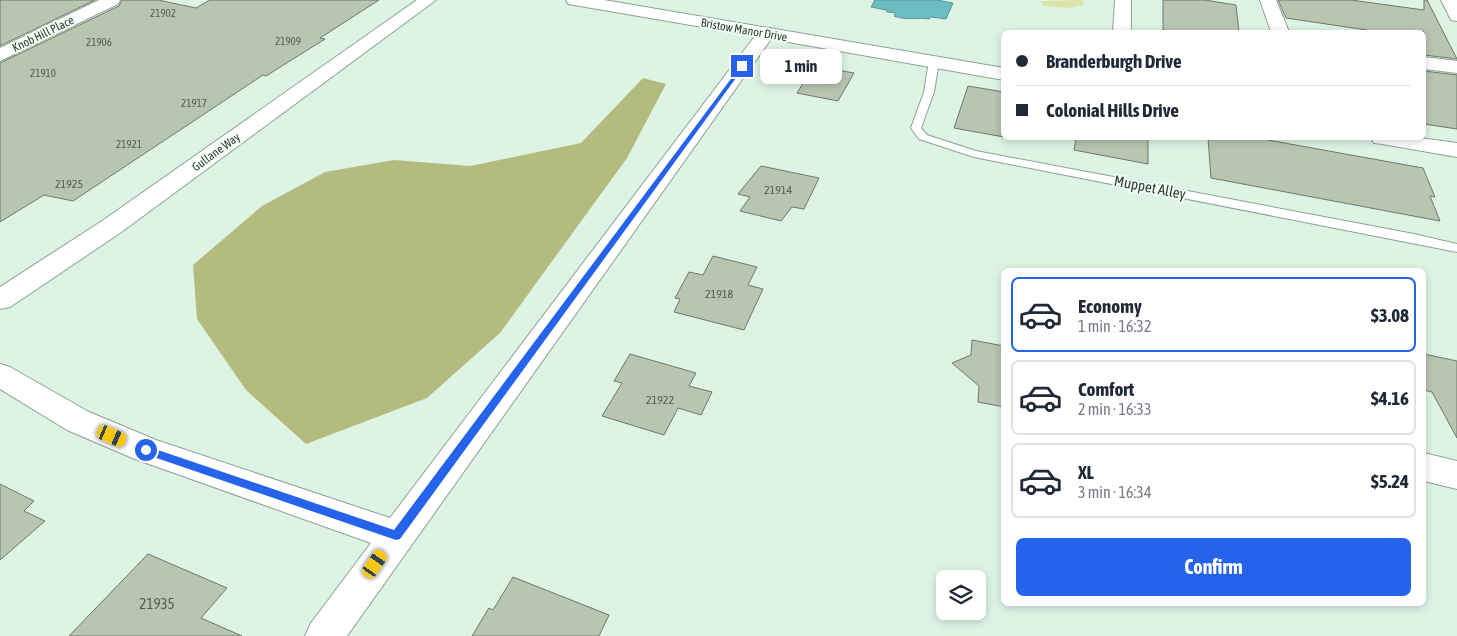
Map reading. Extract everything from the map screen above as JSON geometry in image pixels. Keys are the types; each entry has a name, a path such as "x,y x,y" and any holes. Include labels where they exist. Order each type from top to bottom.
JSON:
{"street":[{"name":"Knob Hill Place","path":"0,55 112,0"},
{"name":"Gullane Way","path":"0,300 52,268 111,227 428,0"},
{"name":"Bristow Manor Drive","path":"574,0 604,2 766,34 1001,73"},
{"path":"1122,30 1124,0"},
{"path":"1268,0 1279,30"},
{"path":"1448,1 1457,16"},
{"path":"324,636 766,34"},
{"path":"1426,63 1457,68"},
{"path":"1394,140 1457,150"},
{"path":"0,375 78,421 146,450 396,536"},
{"path":"1426,468 1457,476"}],"lane":[{"name":"Muppet Alley","path":"934,62 929,92 916,128 923,137 974,154 1414,238 1457,248"}],"green space":[{"path":"1083,0 1083,5 1070,8 1044,6 1040,1"},
{"path":"643,78 666,84 627,158 500,333 427,398 306,444 246,390 197,319 193,265 262,206 325,172 394,160 470,166 581,143"}],"water":[{"path":"875,0 937,0 953,3 946,19 931,17 929,19 908,19 894,16 896,13 871,7"}],"building":[{"path":"0,0 95,0 0,46"},
{"path":"122,0 158,0 196,8 210,0 379,0 320,38 325,39 266,76 263,75 73,201 44,195 0,222 0,63 119,6"},
{"path":"1163,0 1205,0 1236,5 1239,30 1163,30"},
{"path":"1278,0 1351,0 1424,10 1424,0 1427,0 1457,59 1426,55 1426,30 1367,30 1286,18"},
{"path":"814,66 854,73 838,101 797,93"},
{"path":"1426,71 1457,75 1457,129 1426,124"},
{"path":"968,86 1001,92 1001,136 954,128"},
{"path":"1076,140 1148,140 1148,164 1074,150"},
{"path":"1208,140 1268,140 1423,168 1435,197 1430,196 1440,221 1211,178"},
{"path":"761,166 819,178 804,209 792,207 781,221 740,211 750,197 738,194"},
{"path":"713,256 757,267 748,285 763,289 744,330 674,312 680,299 675,298 689,272 703,275"},
{"path":"972,340 1001,345 1001,406 978,402 979,386 952,363 971,355"},
{"path":"630,354 696,373 689,386 712,392 701,415 678,408 664,435 602,416 622,383 614,381"},
{"path":"1426,354 1457,361 1457,438 1432,392 1426,390"},
{"path":"0,484 34,501 24,511 45,521 0,560"},
{"path":"148,554 227,588 201,618 242,636 69,636"},
{"path":"513,577 609,615 599,636 472,636 489,608 493,610"}],"route":[{"path":"146,450 396,536 742,66"}]}
